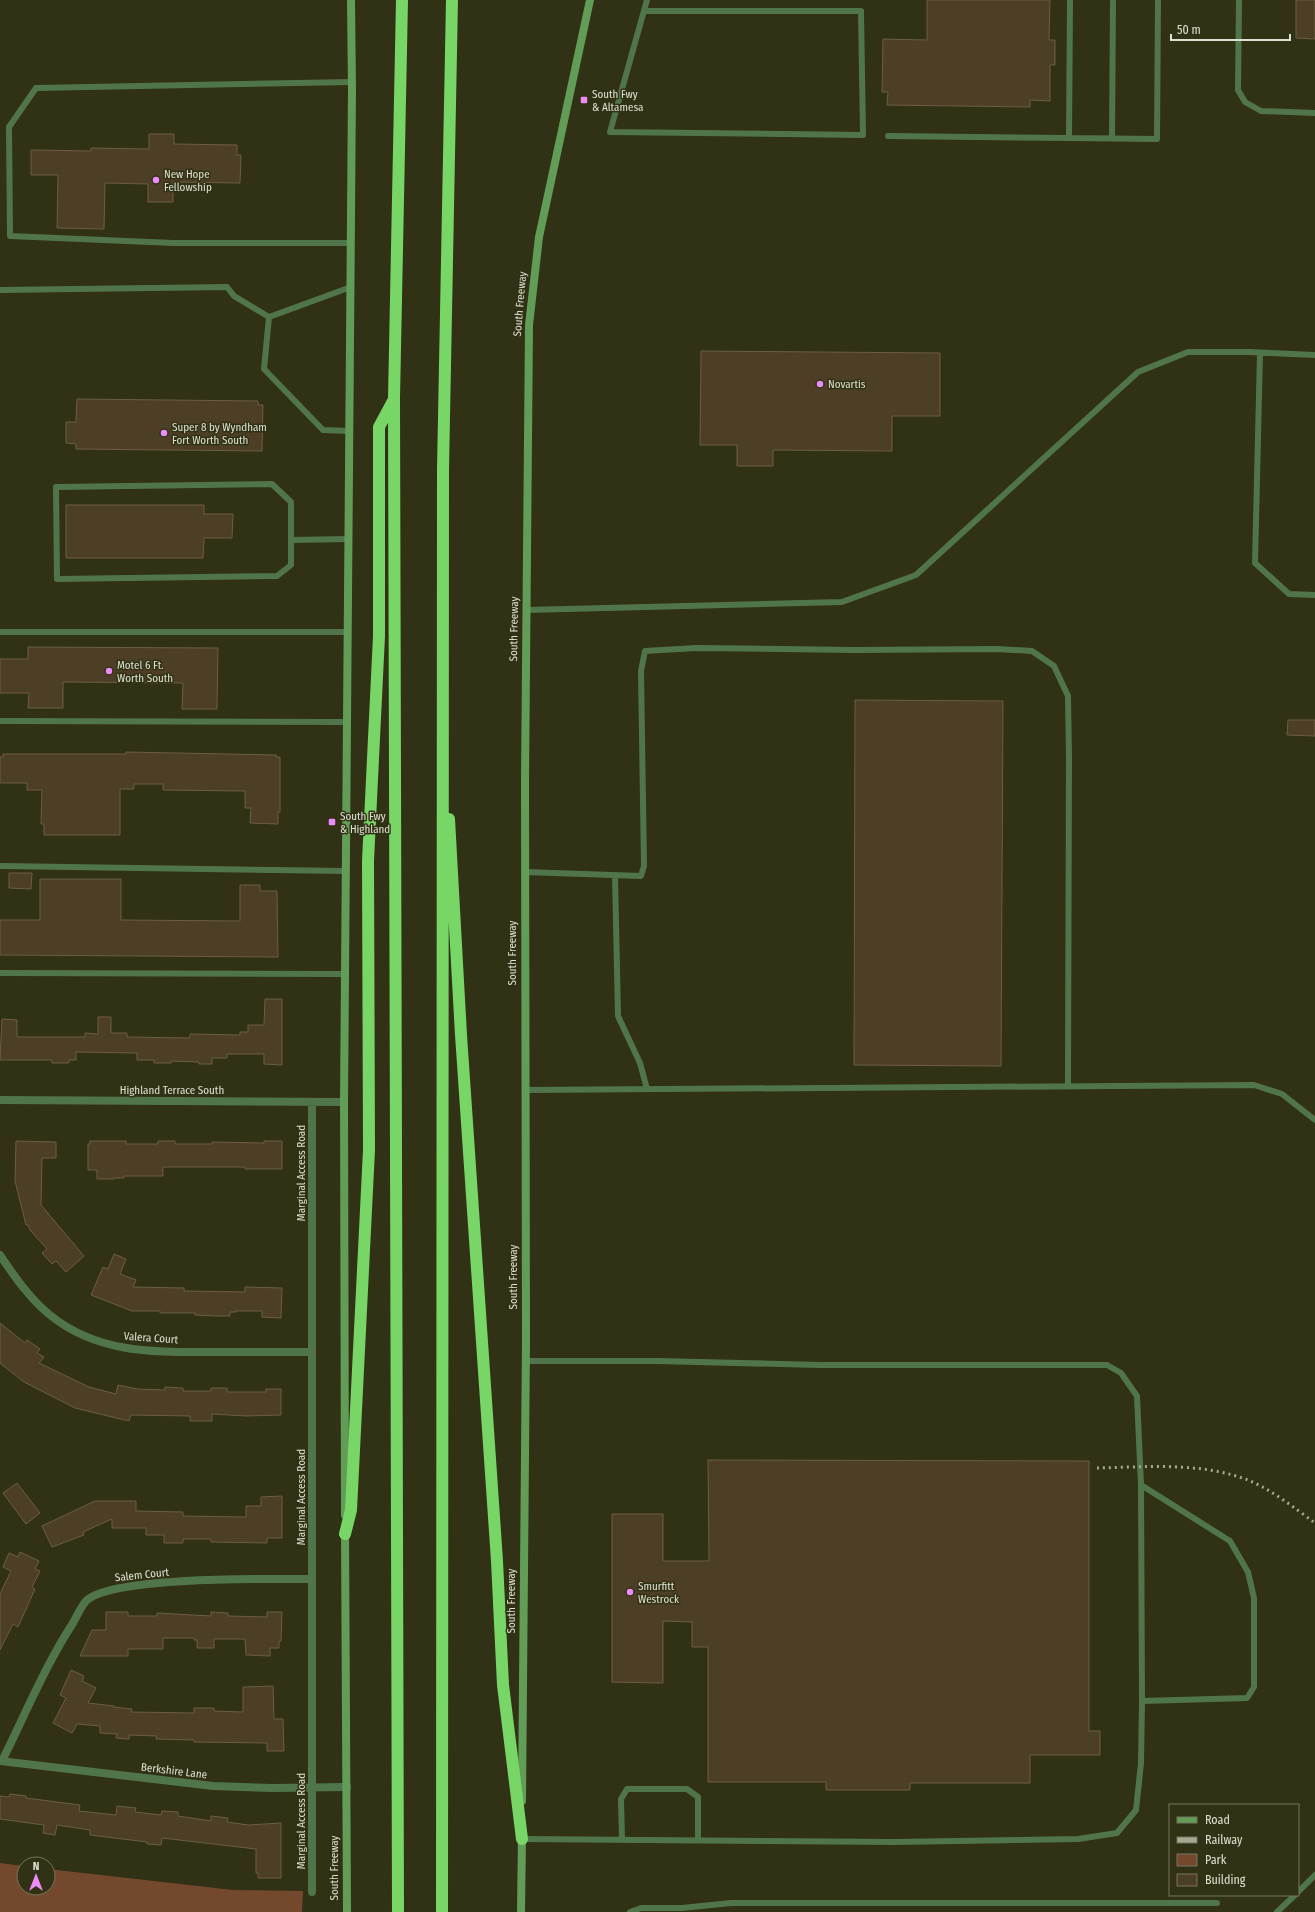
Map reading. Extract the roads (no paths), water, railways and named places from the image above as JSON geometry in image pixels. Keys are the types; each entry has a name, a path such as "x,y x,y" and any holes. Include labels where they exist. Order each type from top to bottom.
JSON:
{"highway":[{"path":"398,1912 394,398 402,0"},
{"path":"442,1912 443,461 452,0"},
{"path":"345,1534 351,1510 369,1150 368,861 379,636 379,427 394,398"},
{"path":"442,694 461,1035 497,1561 502,1685 522,1839"}],"main road":[{"name":"South Freeway","path":"347,1912 344,1102 351,287 351,0"},
{"name":"South Freeway","path":"521,1912 526,1361 525,872 529,325 539,237 590,0"}],"street":[{"name":"Highland Terrace South","path":"0,1100 344,1102"},
{"name":"Marginal Access Road","path":"312,1102 312,1892"},
{"name":"Valera Court","path":"0,1255 27,1291 51,1316 81,1334 109,1344 130,1350 170,1352 312,1352"},
{"name":"Salem Court","path":"1,1761 63,1638 87,1600 108,1590 134,1586 219,1579 312,1579"},
{"name":"Berkshire Lane","path":"1,1761 213,1786 272,1788 347,1787"}],"lane":[{"path":"644,11 861,11 863,135 610,132 647,0"},
{"path":"1068,138 1070,0"},
{"path":"1112,0 1112,138"},
{"path":"888,136 1157,139 1158,0"},
{"path":"1239,0 1238,90 1245,102 1261,111 1315,114"},
{"path":"351,244 173,244 10,236 9,127 36,88 352,82"},
{"path":"0,290 227,287 234,296 269,317"},
{"path":"269,317 351,287"},
{"path":"269,317 264,369 324,430 350,431"},
{"path":"527,610 842,602 916,575 1138,372 1188,352 1315,355"},
{"path":"1260,353 1255,563 1289,594 1315,595"},
{"path":"272,484 291,502 291,540 291,565 277,576 57,579 56,487 272,484"},
{"path":"291,540 349,539"},
{"path":"0,632 348,632"},
{"path":"525,872 641,876 644,866 640,671 645,651 696,648 854,650 997,649 1032,651 1054,666 1068,696 1068,1086"},
{"path":"0,721 348,722"},
{"path":"0,866 346,871"},
{"path":"615,875 618,1016 640,1063 646,1089"},
{"path":"0,973 345,974"},
{"path":"526,1090 1254,1085 1282,1094 1315,1120"},
{"path":"522,1839 698,1839 895,1842 1078,1839 1117,1833 1136,1810 1141,1763 1142,1701 1140,1485 1137,1396 1121,1373 1107,1365 820,1365 657,1361 526,1361"},
{"path":"1140,1485 1230,1541 1248,1572 1254,1598 1254,1687 1247,1698 1142,1701"},
{"path":"622,1839 621,1799 627,1789 647,1787 687,1789 698,1797 698,1839"},
{"path":"1299,1891 1315,1875"},
{"path":"1277,1912 1294,1896"},
{"path":"630,1912 641,1908 682,1908 731,1903 1217,1903"}],"railway":[{"path":"1097,1468 1172,1467 1209,1470 1227,1474 1245,1479 1263,1487 1315,1523"}],"place":[{"name":"South Fwy & Altamesa","path":"584,100"},
{"name":"New Hope Fellowship","path":"156,180"},
{"name":"Novartis","path":"820,384"},
{"name":"Super 8 by Wyndham Fort Worth South","path":"164,433"},
{"name":"Motel 6 Ft. Worth South","path":"109,671"},
{"name":"South Fwy & Highland","path":"332,822"},
{"name":"Smurfitt Westrock","path":"630,1592"}]}
